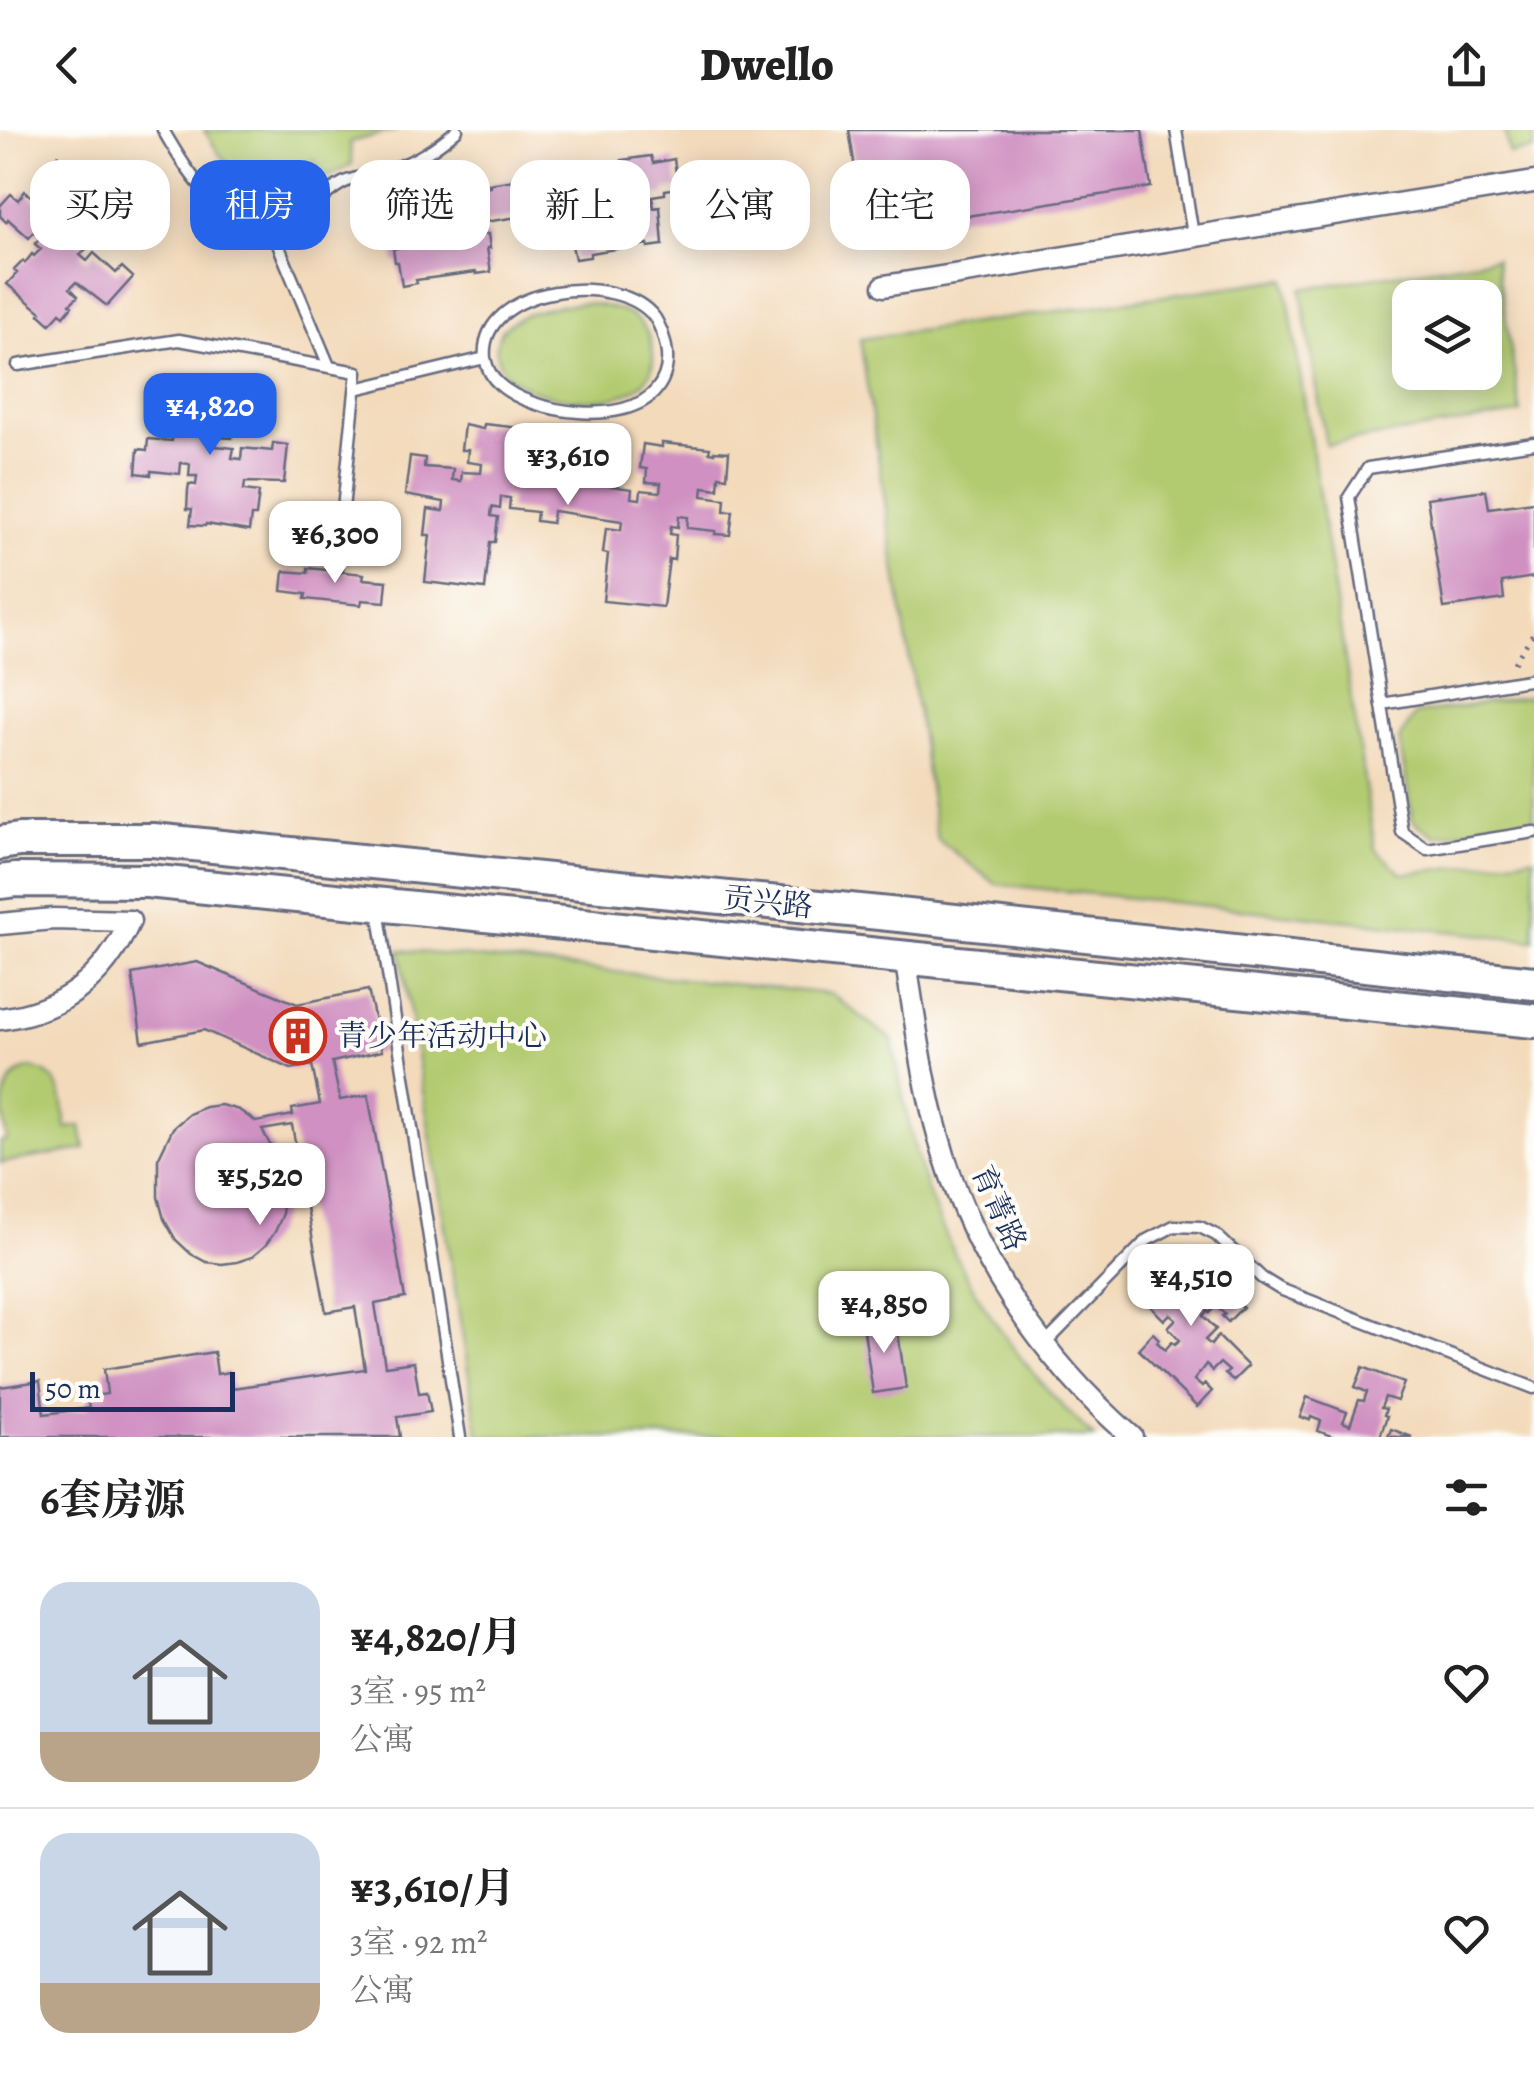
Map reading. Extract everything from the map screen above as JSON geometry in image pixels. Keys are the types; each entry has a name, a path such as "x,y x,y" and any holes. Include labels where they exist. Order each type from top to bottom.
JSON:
{"main road":[{"name":"贡兴路","path":"0,843 153,840 1534,983"},
{"name":"贡兴路","path":"0,882 147,881 1534,1021"}],"street":[{"path":"884,286 1534,182"},
{"path":"0,924 52,919 130,921 106,964 73,994 51,1006 0,1019"},
{"name":"育菁路","path":"905,957 938,1138 972,1228 998,1279 1044,1346 1075,1384 1132,1437"}],"lane":[{"path":"164,130 190,172"},
{"path":"330,192 351,180 391,170 420,157 457,130"},
{"path":"1176,130 1193,236"},
{"path":"280,250 328,366"},
{"path":"577,290 610,294 648,310 659,326 667,354 666,372 652,394 632,406 590,412 544,407 510,392 493,378 484,358 489,330 499,316 530,299 577,290"},
{"path":"18,365 179,340 357,372 337,568"},
{"path":"356,389 484,358"},
{"path":"1534,442 1368,468 1350,497 1402,832 1427,849 1534,832"},
{"path":"1382,704 1534,679"},
{"path":"377,903 460,1437"},
{"path":"1044,1346 1147,1240 1174,1226 1187,1225 1200,1227 1224,1240 1262,1278 1280,1289 1534,1388"}],"path":[{"path":"1500,685 1534,632"}],"green space":[{"path":"204,130 396,130 350,142 350,165 330,176 330,160 225,160"},
{"path":"1505,130 1534,130 1534,150 1509,154"},
{"path":"1496,258 1500,280 1392,280 1392,390 1502,390 1502,295 1521,413 1326,445 1301,289"},
{"path":"1285,279 1375,849 1402,874 1534,857 1534,940 996,884 937,839 860,339"},
{"path":"585,303 623,311 644,328 649,337 652,366 640,385 618,396 589,400 558,397 529,388 507,374 497,356 497,341 503,330 542,309"},
{"path":"1534,696 1534,819 1435,836 1413,821 1399,739 1416,714"},
{"path":"400,950 831,994 892,1040 916,1153 963,1271 1009,1342 1094,1437 479,1437"},
{"path":"31,1068 50,1076 55,1083 62,1099 66,1128 81,1126 85,1149 0,1163 0,1142 7,1140 5,1095 13,1078"}],"building":[{"path":"849,130 1142,130 1151,187 970,215 970,160 854,160"},
{"path":"651,156 653,163 674,159 670,160 670,189 652,196 654,208 660,207 663,245 650,247 650,160 622,160"},
{"path":"510,181 510,218 490,221 490,184"},
{"path":"25,191 30,195 29,238 0,216 0,206 11,194 18,200"},
{"path":"40,250 85,250 80,255 87,261 94,253 116,273 122,267 133,277 107,306 76,282 70,288 78,296 72,306 50,324 7,284 17,273 14,270"},
{"path":"393,250 487,250 491,272 416,280 417,283 402,286"},
{"path":"573,250 609,250 590,253 590,257 575,259"},
{"path":"153,391 169,393 168,396 175,392 222,397 227,402 243,401 240,427 233,426 232,438 216,437 215,446 234,448 232,458 241,459 242,448 272,451 273,443 288,445 284,483 245,482 244,490 259,492 256,516 251,516 249,531 190,525 188,490 189,484 196,485 197,476 189,476 190,464 181,463 180,474 136,473 138,449 147,450 148,439 172,441 173,432 157,430 158,417 151,417"},
{"path":"484,424 531,429 530,434 551,434 548,459 541,458 540,470 525,469 524,478 587,484 588,473 603,475 602,485 632,489 631,498 640,499 641,490 660,492 661,483 646,482 647,469 640,468 643,444 729,452 727,477 719,476 718,489 703,487 702,496 725,499 724,511 733,511 730,535 687,528 688,517 679,516 678,527 671,526 670,534 676,535 674,560 669,559 663,607 603,601 608,554 603,553 606,528 621,530 622,521 553,511 552,523 536,521 537,512 509,509 510,498 501,497 500,509 492,507 491,516 498,517 495,542 490,542 485,589 425,582 430,535 425,535 428,509 443,511 444,502 405,495 410,456 425,458 424,467 453,469 452,480 461,481 462,472 481,473 482,464 467,462 468,450 461,450 464,425 483,429"},
{"path":"1486,490 1489,508 1534,502 1534,577 1502,582 1504,599 1444,608 1427,498"},
{"path":"308,568 364,574 363,579 387,581 385,602 362,600 361,605 305,599 306,594 282,591 284,571 308,573"},
{"path":"197,962 297,1004 368,990 382,1051 332,1062 340,1100 368,1095 405,1298 375,1304 385,1366 414,1362 419,1393 427,1392 431,1412 397,1417 400,1437 0,1437 0,1387 40,1381 44,1414 89,1408 87,1397 107,1394 104,1369 214,1352 217,1374 229,1372 232,1388 365,1369 355,1307 326,1312 292,1125 262,1130 279,1161 282,1216 265,1246 252,1257 222,1264 206,1262 176,1240 164,1219 158,1197 158,1159 173,1128 189,1114 221,1105 239,1110 256,1122 293,1115 292,1109 320,1104 312,1065 291,1069 204,1030 142,1042 132,974"},
{"path":"1186,1250 1243,1307 1228,1322 1216,1306 1207,1311 1203,1316 1216,1329 1205,1340 1211,1345 1218,1336 1248,1366 1233,1381 1220,1363 1212,1371 1206,1364 1194,1380 1212,1391 1197,1407 1138,1349 1153,1333 1165,1350 1180,1340 1168,1327 1176,1319 1170,1314 1164,1320 1136,1292 1151,1276 1163,1293 1170,1285 1178,1292 1188,1277 1171,1265"},
{"path":"896,1319 906,1388 873,1393 863,1324"},
{"path":"1363,1367 1404,1383 1397,1401 1385,1397 1381,1408 1386,1409 1387,1416 1380,1437 1334,1437 1318,1431 1321,1421 1300,1417 1307,1397 1347,1412 1343,1422 1350,1425 1359,1400 1364,1401 1367,1392 1355,1387"},
{"path":"1391,1429 1412,1437 1388,1437"}],"place":[{"name":"青少年活动中心","path":"298,1036"}]}
